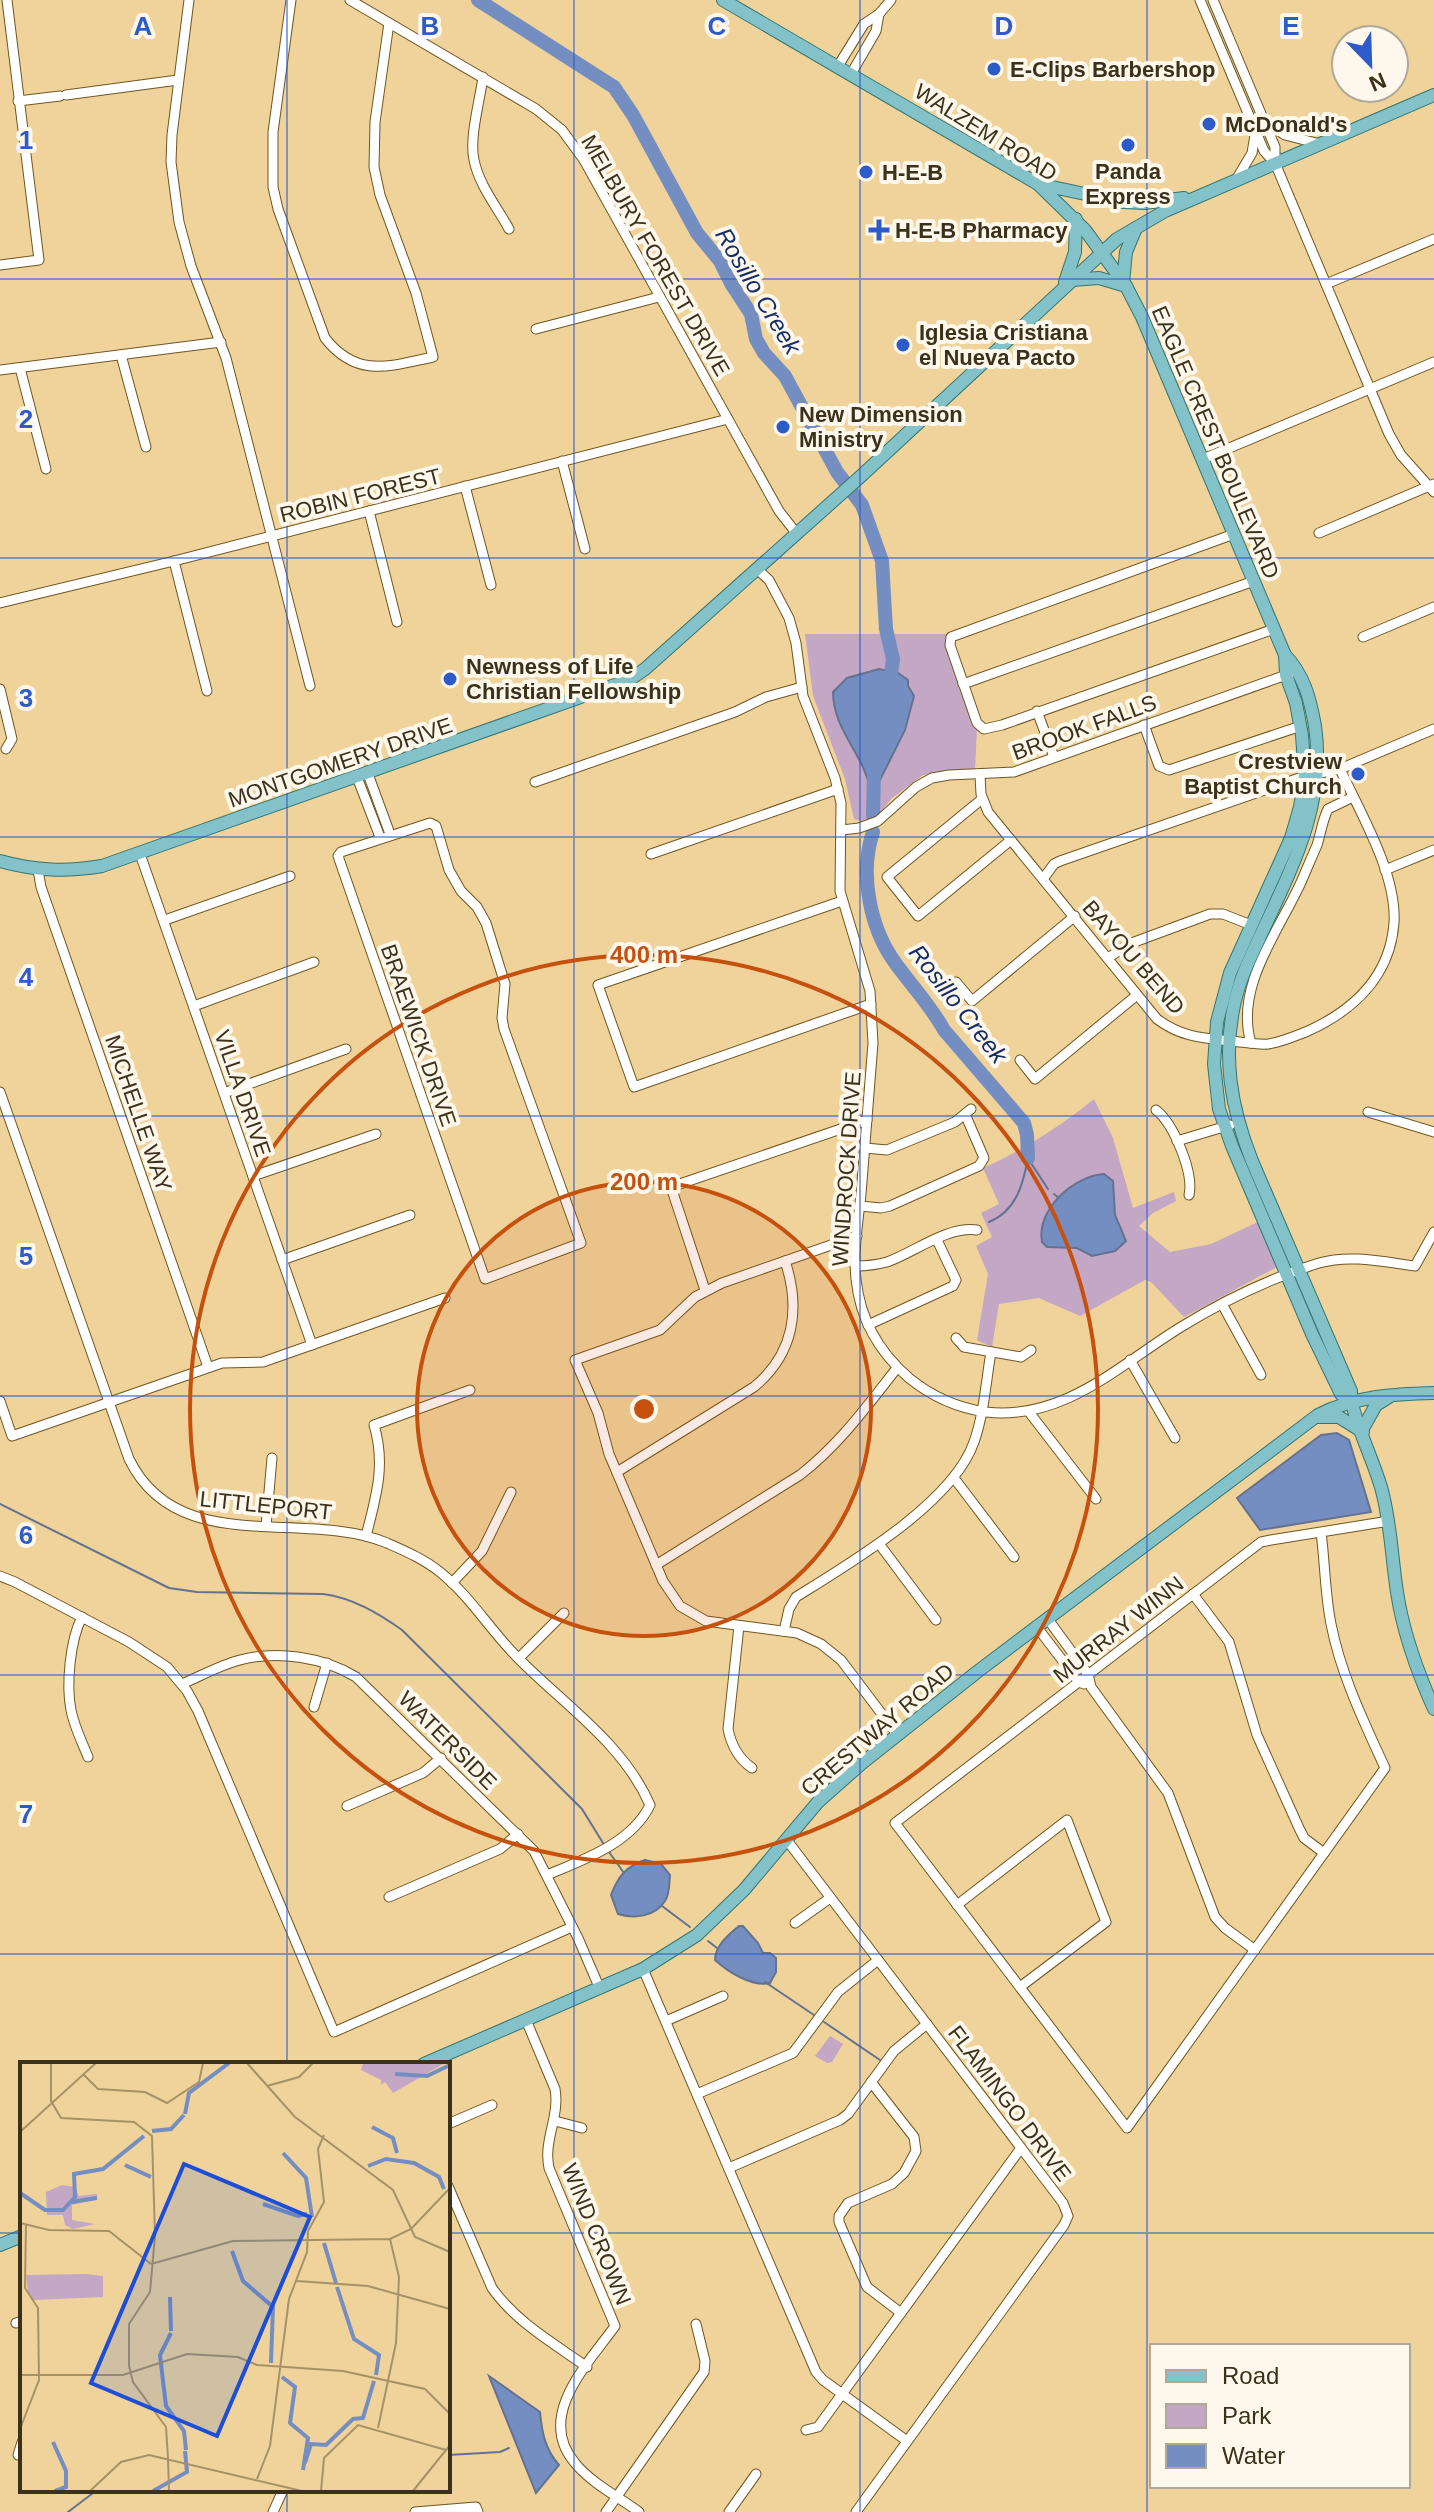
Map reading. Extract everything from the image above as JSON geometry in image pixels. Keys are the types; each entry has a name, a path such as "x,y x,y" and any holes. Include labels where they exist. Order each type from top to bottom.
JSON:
{"main road":[{"name":"WALZEM ROAD","path":"723,0 1038,184 1076,219 1101,251"},
{"path":"1101,251 1138,226 1196,197 1434,95"},
{"path":"1038,184 1123,202 1145,203 1196,197"},
{"path":"1076,219 1075,252 1067,284 1099,278 1124,285 1126,252 1138,226"},
{"name":"MONTGOMERY DRIVE","path":"0,861 61,872 102,866 629,680 758,570 1000,349 1101,251"},
{"name":"EAGLE CREST BOULEVARD","path":"1101,251 1142,317 1203,459 1285,655 1286,675 1301,726 1311,774 1291,838 1222,997 1222,1040 1230,1092 1231,1125 1292,1273 1312,1334 1341,1394 1351,1401"},
{"name":"EAGLE CREST BOULEVARD","path":"1222,1040 1241,978 1304,839 1313,809 1313,717 1299,670 1285,655"},
{"name":"EAGLE CREST BOULEVARD","path":"1292,1273 1351,1391 1351,1401 1380,1481 1389,1521 1403,1624 1411,1653 1434,1709"},
{"path":"1313,1418 1333,1392 1330,1368"},
{"path":"1345,1376 1357,1388 1390,1395"},
{"name":"CRESTWAY ROAD","path":"429,2062 600,1989 673,1952 721,1915 818,1802 897,1734 1313,1418 1351,1401 1434,1393"},
{"path":"1313,1418 1339,1417 1362,1431 1376,1405 1390,1395"},
{"path":"0,2245 20,2237"}],"street":[{"path":"0,265 39,260 7,0"},
{"path":"189,0 172,135 175,198 187,253 221,342 310,686"},
{"path":"291,0 273,132 272,173 278,209 321,329 340,354 356,364 373,368 433,357 416,293 380,195 374,167 375,122 389,23"},
{"name":"MELBURY FOREST DRIVE","path":"350,0 536,109 567,135 584,160 768,491 786,522 797,534"},
{"path":"838,66 864,24 879,14 891,0"},
{"path":"1200,0 1264,151 1275,163 1395,444 1432,487 1319,533"},
{"path":"1213,0 1275,147 1275,163"},
{"path":"851,74 876,31 879,14"},
{"path":"483,77 474,162 481,181 509,229"},
{"path":"18,101 178,80"},
{"path":"1264,119 1285,135 1320,144"},
{"path":"1236,180 1252,153 1256,132"},
{"path":"1326,284 1434,239"},
{"path":"536,329 659,297"},
{"path":"0,370 221,342"},
{"path":"121,355 146,447"},
{"path":"1203,459 1434,362"},
{"path":"20,368 46,469"},
{"name":"ROBIN FOREST","path":"0,603 728,419"},
{"path":"562,461 585,549"},
{"path":"465,486 491,585"},
{"path":"369,511 397,622"},
{"path":"1234,534 951,637 950,645 977,723 984,729 1274,629"},
{"path":"174,561 207,691"},
{"name":"WINDROCK DRIVE","path":"758,570 769,580 789,618 808,710 838,789 842,830 842,901 865,972 873,1043 855,1266 858,1292 868,1325 897,1368 940,1398 981,1411 1005,1414 1047,1408 1073,1397 1222,1304 1292,1273 1345,1259 1415,1266 1434,1232"},
{"path":"963,684 1254,581"},
{"path":"1363,637 1434,607"},
{"name":"BROOK FALLS","path":"842,830 878,821 916,787 932,778 1014,772 1299,670"},
{"path":"535,782 735,712 766,697 802,687"},
{"path":"0,689 12,739 6,749"},
{"path":"1037,711 1054,757"},
{"path":"1144,725 1159,766 1169,770 1301,726"},
{"path":"1043,879 1060,861 1311,774 1340,769 1434,729"},
{"name":"BAYOU BEND","path":"980,775 982,799 988,812 1157,1019 1172,1031 1184,1035 1276,1043 1328,1022 1350,1007 1371,985 1388,953 1394,923 1392,895 1385,870 1340,769"},
{"path":"363,775 385,836"},
{"path":"651,854 838,789"},
{"path":"1251,1043 1246,1016 1247,1001 1257,973 1300,885 1328,809 1353,797"},
{"path":"982,799 887,877 918,916 1011,840"},
{"name":"BRAEWICK DRIVE","path":"434,824 449,870 486,923 505,984 504,1029 581,1243 485,1279 339,861 341,852 385,836 434,824"},
{"path":"1385,870 1434,850"},
{"name":"VILLA DRIVE","path":"140,854 312,1345"},
{"name":"MICHELLE WAY","path":"38,870 41,887 208,1367"},
{"path":"165,920 290,876"},
{"path":"842,901 598,985 634,1087 871,1004"},
{"path":"1108,958 1129,944 1210,914 1223,914 1251,925"},
{"path":"956,982 972,1001 1075,916"},
{"path":"194,1006 314,962"},
{"path":"1020,1060 1035,1079 1137,995"},
{"path":"224,1093 346,1049"},
{"name":"LITTLEPORT","path":"0,1092 5,1122 108,1402 133,1468 146,1486 181,1513 203,1520 337,1530 366,1536 422,1559 452,1583 519,1658 612,1748 632,1772 650,1805 634,1827 592,1856 547,1875"},
{"path":"1156,1110 1166,1118 1177,1141 1191,1185 1189,1195"},
{"path":"860,1206 890,1206 979,1166 984,1158 968,1111 955,1122 887,1150 865,1148"},
{"path":"1368,1112 1434,1132"},
{"path":"705,1290 671,1187 867,1120"},
{"path":"1177,1141 1231,1125"},
{"path":"253,1176 376,1134"},
{"path":"282,1260 410,1215"},
{"path":"855,1266 887,1262 957,1231 977,1230"},
{"path":"857,1236 705,1290 660,1330 575,1360 598,1413 605,1443 671,1596 680,1606 706,1621 797,1633 821,1644 841,1660 897,1734"},
{"path":"868,1325 953,1286 956,1280 937,1240"},
{"path":"617,1472 754,1387 770,1373 782,1355 793,1326 794,1294 785,1261"},
{"path":"0,1401 12,1436 208,1367 222,1363 263,1362 445,1298"},
{"path":"1222,1304 1261,1375"},
{"path":"956,1338 964,1347 1021,1357 1031,1350"},
{"path":"784,1631 785,1620 796,1597 880,1545 954,1478 974,1443 991,1352"},
{"path":"1130,1360 1175,1438"},
{"path":"656,1565 820,1460 897,1368"},
{"path":"366,1536 381,1470 380,1447 374,1425 470,1390"},
{"path":"1029,1412 1096,1499"},
{"path":"266,1526 272,1458"},
{"path":"954,1478 1014,1557"},
{"path":"452,1583 482,1551 511,1492"},
{"name":"MURRAY WINN","path":"957,1905 895,1823 1261,1542 1389,1521"},
{"path":"1020,1987 1106,1922 1067,1820 957,1905 1127,2128 1385,1768 1337,1651 1328,1607 1321,1532"},
{"path":"880,1545 936,1620"},
{"path":"0,1576 145,1651 167,1667 182,1684 198,1711 334,2032 572,1927"},
{"path":"1193,1594 1229,1642 1257,1735 1304,1838 1324,1853"},
{"path":"519,1658 564,1613"},
{"path":"82,1617 73,1635 70,1701 74,1723 88,1757"},
{"path":"1042,1622 1088,1674 1091,1687 1168,1793 1215,1917 1255,1950"},
{"path":"1042,1622 1079,1682 1091,1687"},
{"path":"739,1626 728,1729 731,1743 752,1768"},
{"name":"WATERSIDE","path":"182,1684 229,1664 262,1656 309,1659 346,1671 371,1690 534,1851 600,1989"},
{"path":"314,1707 327,1663"},
{"path":"347,1806 423,1773 441,1758"},
{"path":"389,1897 500,1849 518,1834"},
{"name":"FLAMINGO DRIVE","path":"786,1839 1063,2203 1068,2216 856,2512"},
{"path":"795,1923 830,1898"},
{"path":"697,2094 793,2053 838,1992 878,1960"},
{"path":"643,1969 816,2372 907,2441"},
{"path":"666,2021 723,1996"},
{"name":"WIND CROWN","path":"526,2020 555,2089 555,2121 546,2155 549,2168 615,2326 565,2398 561,2432 565,2449 574,2463 639,2512"},
{"path":"729,2168 840,2120 848,2114 899,2046 927,2024"},
{"path":"871,2082 914,2137 916,2151 909,2166 892,2184 848,2203 839,2216 839,2222 867,2287 901,2313"},
{"path":"450,2123 492,2105"},
{"path":"555,2121 582,2128"},
{"path":"806,2430 818,2427 1021,2148"},
{"path":"450,2191 492,2288 502,2301 515,2316 587,2367"},
{"path":"606,2512 704,2372 705,2361 696,2324"},
{"path":"18,2455 20,2448"},
{"path":"729,2512 756,2474"},
{"path":"273,2512 282,2492"},
{"path":"415,2512 477,2510"}],"green space":[{"path":"805,634 946,634 945,645 977,729 975,769 923,775 892,798 879,814 862,821 854,819 845,779 813,696"},
{"path":"1094,1099 1113,1138 1133,1208 1174,1192 1176,1201 1153,1213 1139,1226 1170,1252 1211,1244 1260,1221 1277,1267 1184,1317 1151,1282 1145,1280 1080,1316 1039,1298 999,1304 992,1347 977,1340 988,1274 976,1246 992,1237 981,1213 999,1204 983,1168 1041,1137"},
{"path":"830,2036 843,2044 832,2062 827,2063 815,2056"}],"water":[{"path":"879,669 898,673 908,680 914,696 905,730 876,788 872,789 839,721 833,692 847,678"},
{"path":"1104,1174 1113,1181 1115,1215 1126,1241 1115,1251 1092,1256 1077,1248 1047,1247 1042,1242 1042,1230 1051,1207 1060,1196 1081,1181"},
{"path":"1337,1433 1349,1440 1371,1512 1260,1530 1237,1498 1321,1435"},
{"path":"645,1860 661,1864 670,1875 667,1898 650,1913 637,1916 618,1914 611,1895 614,1889 628,1869"},
{"path":"739,1926 743,1926 763,1953 770,1953 776,1958 776,1972 770,1983 748,1981 715,1960 720,1945"},
{"path":"489,2376 540,2412 545,2440 559,2465 536,2493"}],"waterway":[{"name":"Rosillo Creek","path":"478,0 614,87 633,115 697,233 720,261 751,314 756,339 764,353 785,376 837,472 862,505 882,561 886,629 893,659 889,689"},
{"name":"Rosillo Creek","path":"873,816 874,773"},
{"name":"Rosillo Creek","path":"873,832 867,883 879,935 944,1030 1024,1123 1028,1158"},
{"path":"989,1222 1006,1211 1017,1196 1028,1158"},
{"name":"Rosillo Creek","path":"1029,1160 1048,1189"},
{"name":"Rosillo Creek","path":"1054,1194 1059,1198"},
{"path":"0,1504 169,1588 197,1592 323,1594 345,1599 374,1612 402,1630 582,1809 603,1843"},
{"path":"609,1852 624,1873"},
{"path":"662,1906 690,1927"},
{"path":"708,1941 717,1948"},
{"path":"765,1982 814,2015"},
{"path":"824,2022 880,2060"},
{"path":"450,2455 500,2452 509,2448"},
{"path":"68,2512 94,2492"}],"place":[{"name":"E-Clips Barbershop","path":"994,69"},
{"name":"McDonald's","path":"1209,124"},
{"name":"Panda Express","path":"1128,145"},
{"name":"H-E-B","path":"866,172"},
{"name":"H-E-B Pharmacy","path":"879,230"},
{"name":"Iglesia Cristiana el Nueva Pacto","path":"903,345"},
{"name":"New Dimension Ministry","path":"783,427"},
{"name":"Newness of Life Christian Fellowship","path":"450,679"},
{"name":"Crestview Baptist Church","path":"1358,774"}]}
